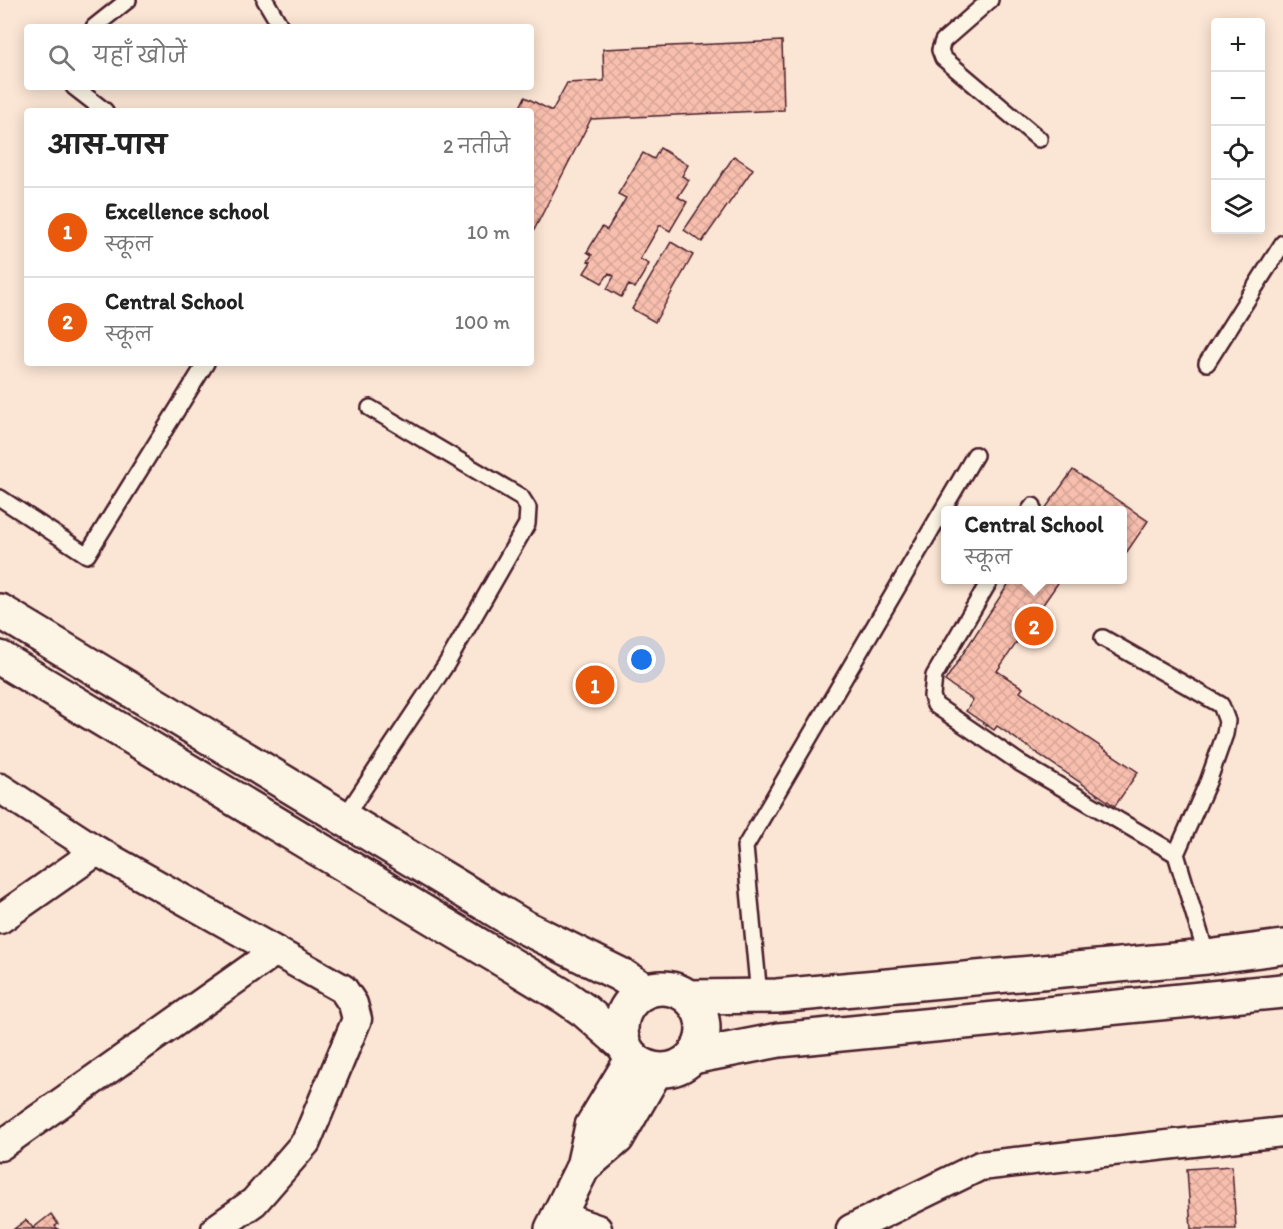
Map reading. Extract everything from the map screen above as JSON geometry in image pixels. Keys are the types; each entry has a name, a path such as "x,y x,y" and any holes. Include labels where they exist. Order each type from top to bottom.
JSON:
{"main road":[{"path":"0,610 524,927 621,975 646,991"},
{"path":"0,658 565,997 585,1011 638,1058 669,1070 682,1065 692,1057 700,1046 704,1033 703,1020 698,1007 689,997 680,991 657,988 634,997 626,1008 621,1033 638,1058 617,1138 584,1167 556,1222"},
{"path":"689,997 759,996 1207,957 1283,947"},
{"path":"692,1057 779,1041 1283,991"}],"street":[{"path":"0,788 97,851 343,989 353,1004 357,1019 306,1142 254,1202 216,1229"},
{"path":"0,918 97,851"},
{"path":"0,1146 274,952"},
{"path":"851,1229 980,1166 1283,1132"},
{"path":"556,1222 597,1229"}],"lane":[{"path":"98,24 128,0"},
{"path":"265,0 279,24"},
{"path":"990,0 943,41 940,50 943,58 1039,140"},
{"path":"78,90 101,108"},
{"path":"1207,363 1283,243"},
{"path":"0,498 87,555 204,366"},
{"path":"344,818 447,663 527,524 528,508 522,498 370,408"},
{"path":"945,506 975,455"},
{"path":"759,996 745,847 941,513"},
{"path":"987,584 934,676 932,696 935,705 1020,763 1176,854"},
{"path":"1103,638 1221,705 1227,721 1208,782 1176,854 1207,957"}],"building":[{"path":"782,41 784,110 591,119 534,230 534,108 520,108 525,97 552,111 567,83 604,81 603,49"},
{"path":"660,148 688,165 682,176 689,180 678,197 687,202 670,231 660,225 640,259 649,264 635,288 629,285 621,297 607,289 614,276 609,273 602,283 584,273 591,262 588,261 592,255 587,252 602,227 607,230 626,198 618,194 643,153 654,159"},
{"path":"734,156 753,169 702,242 684,230"},
{"path":"671,242 693,255 655,322 632,309"},
{"path":"1073,470 1126,506 1047,506"},
{"path":"1127,507 1148,521 1127,552"},
{"path":"1008,584 1057,584 997,671 1023,688 1020,692 1138,772 1115,806 997,726 994,730 966,711 973,700 945,681"},
{"path":"1232,1166 1236,1229 1191,1229 1187,1169"},
{"path":"51,1214 58,1224 55,1226 58,1229 14,1229 26,1220 33,1228"}],"place":[{"name":"Central School","path":"1034,626"},
{"name":"Excellence school","path":"595,685"}]}
